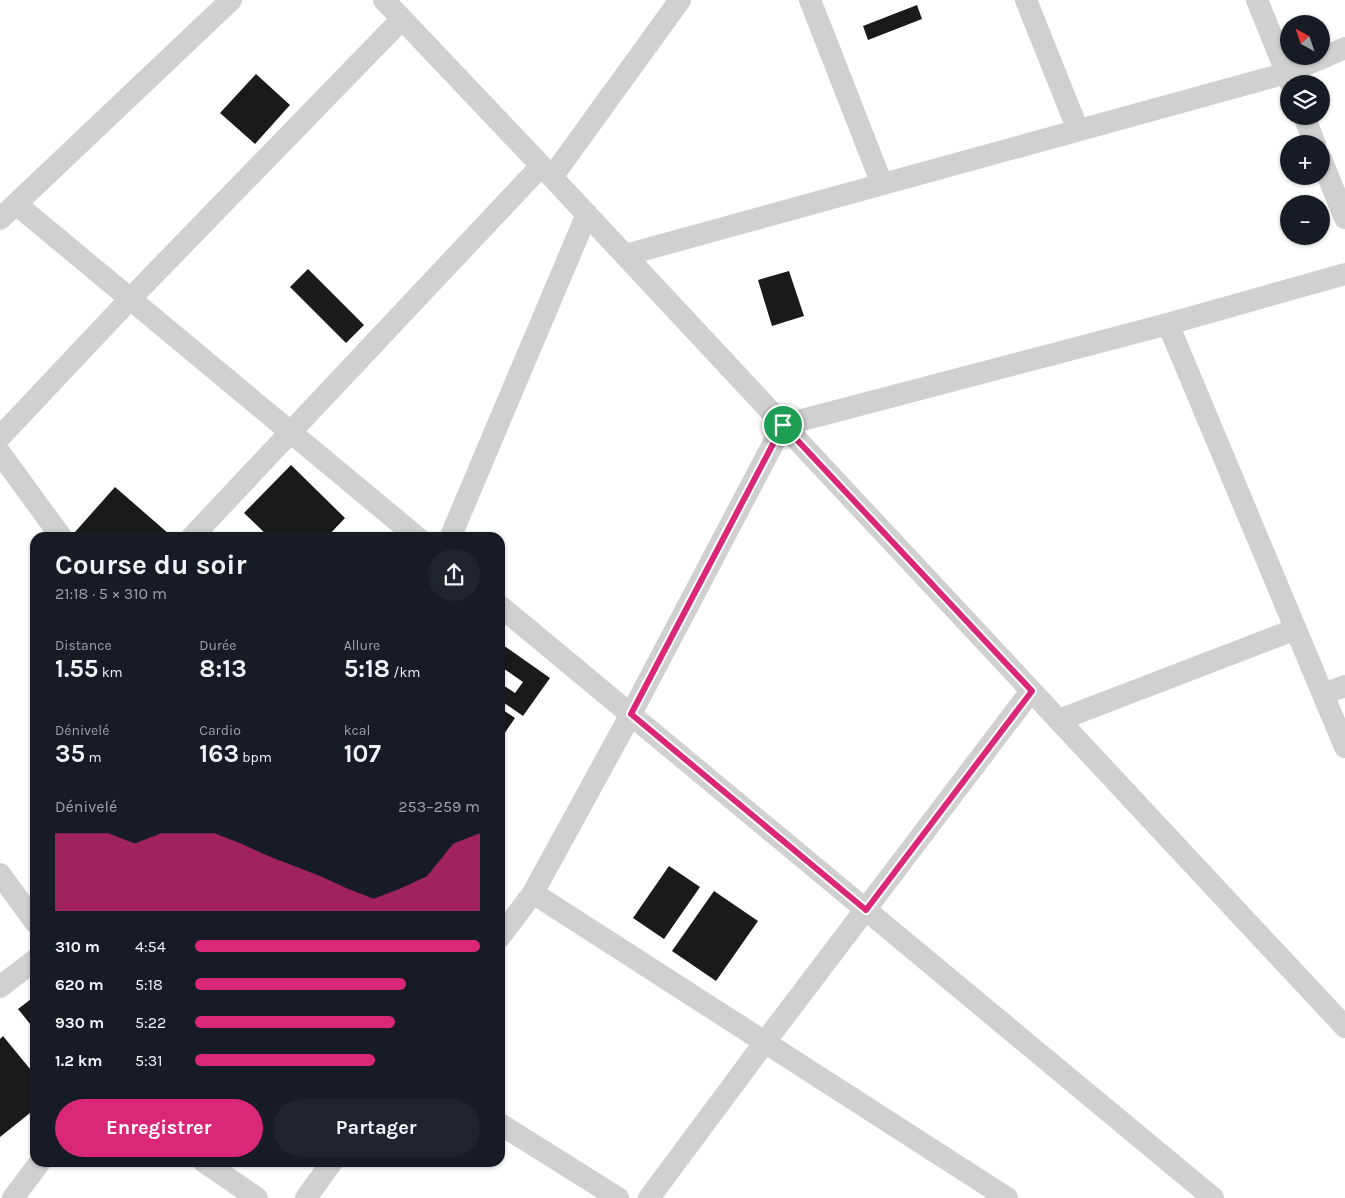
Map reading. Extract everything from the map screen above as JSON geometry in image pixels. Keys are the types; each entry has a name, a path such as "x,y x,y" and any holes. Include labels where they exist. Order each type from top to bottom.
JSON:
{"street":[{"path":"230,0 8,211 130,299 411,532"},
{"path":"384,0 1059,720 1340,1012"},
{"path":"197,532 290,432 547,172 680,0"},
{"path":"810,0 882,184"},
{"path":"1026,0 1078,130"},
{"path":"1257,0 1288,75"},
{"path":"0,437 130,299 402,19"},
{"path":"1295,75 1345,48"},
{"path":"625,255 1078,130 1280,80"},
{"path":"1330,181 1345,218"},
{"path":"453,532 586,214"},
{"path":"505,930 533,893 631,714 783,425 1168,324 1345,274"},
{"path":"1168,324 1345,746"},
{"path":"0,453 58,532"},
{"path":"505,610 1213,1198"},
{"path":"1059,720 1296,629"},
{"path":"1323,694 1345,686"},
{"path":"649,1198 1032,691"},
{"path":"0,874 30,915"},
{"path":"533,893 1007,1198"},
{"path":"0,987 30,964"},
{"path":"505,1127 618,1198"},
{"path":"13,1198 36,1167"},
{"path":"211,1167 257,1198"},
{"path":"306,1198 328,1167"}],"building":[{"path":"917,5 922,19 868,40 863,26"},
{"path":"256,74 290,105 255,144 220,113"},
{"path":"308,269 364,325 346,343 290,287"},
{"path":"789,271 804,316 772,326 758,280"},
{"path":"291,465 345,518 332,532 264,532 244,513"},
{"path":"115,487 167,532 75,532"},
{"path":"505,646 550,678 523,716 505,703 505,686 515,693 523,682 505,669"},
{"path":"505,711 515,718 505,733"},
{"path":"669,866 700,887 664,939 633,918"},
{"path":"714,891 758,921 716,981 672,951"},
{"path":"30,1000 30,1024 18,1009"},
{"path":"3,1036 30,1069 30,1113 0,1137 0,1039"}],"route":[{"path":"783,425 1032,691 866,910 631,714 783,425"}]}
